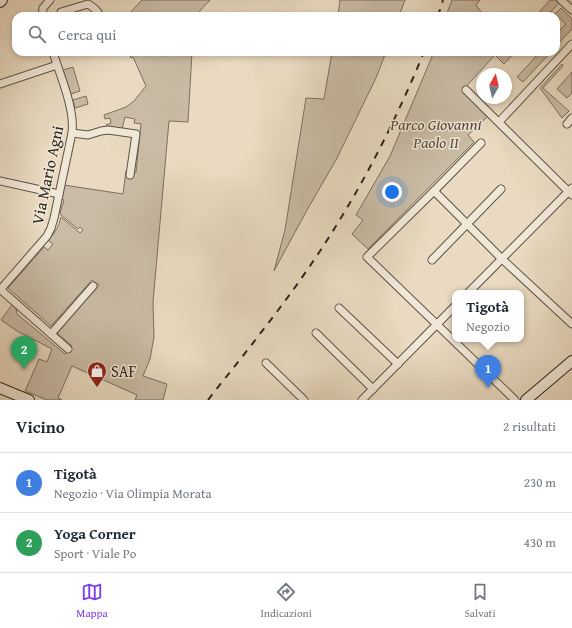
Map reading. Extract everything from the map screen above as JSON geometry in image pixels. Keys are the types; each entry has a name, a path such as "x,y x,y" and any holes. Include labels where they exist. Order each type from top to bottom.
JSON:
{"main road":[{"path":"526,400 572,361"},
{"path":"0,388 29,400"}],"street":[{"path":"42,12 43,8 50,0"},
{"path":"561,0 572,10"},
{"path":"62,12 88,4 87,3 97,12"},
{"path":"499,122 572,44"},
{"name":"Via Mario Agni","path":"54,56 73,123 54,218 49,234 0,289 68,349"},
{"path":"0,84 57,65"},
{"path":"466,90 571,191 471,290"},
{"path":"566,124 572,118"},
{"path":"72,133 88,135 108,130 136,134 130,175"},
{"path":"452,339 367,257 481,143"},
{"path":"0,181 59,194"},
{"path":"432,260 501,189"},
{"path":"434,191 502,259 572,324"},
{"path":"51,334 93,286"},
{"path":"339,308 398,364"},
{"path":"362,400 452,309"},
{"path":"316,333 373,389"},
{"path":"455,342 515,400"},
{"path":"266,363 304,400"}],"green space":[{"path":"142,0 210,0 199,12 131,12"},
{"path":"340,0 405,0 400,12 338,12"},
{"path":"452,0 480,0 476,5 481,12 448,12"},
{"path":"550,0 555,0 559,3 551,12 540,12"},
{"path":"561,8 572,19 572,30 560,42 560,30 566,24 560,19 560,12 557,12"},
{"path":"130,56 192,56 188,122 169,121 153,302 154,337 150,359 143,376 167,384 163,400 135,400 137,395 72,366 58,398 62,400 47,400 25,391 39,359 47,362 52,349 17,331 1,320 12,305 16,308 17,314 65,354 72,346 57,333 99,285 92,280 51,326 8,288 44,247 48,250 53,244 48,240 53,235 61,217 80,233 83,230 80,227 78,229 60,213 64,200 61,199 64,185 123,194 126,171 136,172 141,124 134,123 135,119 125,117 122,129 109,128 106,125 111,123 110,118 105,119 104,115 126,107 134,101 146,86 133,57 131,58"},
{"path":"331,56 384,56 376,78 336,160 274,271 285,230 306,98 324,99"},
{"name":"Parco Giovanni Paolo II","path":"432,56 494,56 483,68 476,68 476,76 462,91 488,116 468,135 474,142 368,249 352,234 363,220 356,215 390,156"},
{"name":"Parco Giovanni Paolo II","path":"496,56 511,56 504,64"},
{"path":"536,56 547,56 523,82 517,77"},
{"path":"562,64 563,66 543,88 569,111 562,118 540,88"},
{"path":"73,67 80,91 71,94 63,70"},
{"path":"572,72 572,93 567,98 557,89"},
{"path":"86,96 88,104 75,108 73,100"}],"railway":[{"path":"439,12 443,0"},
{"path":"208,400 289,296 346,210 388,133 422,56"}],"place":[{"name":"Yoga Corner","path":"24,369"},
{"name":"SAF","path":"97,388"},
{"name":"Tigotà","path":"488,388"}]}
